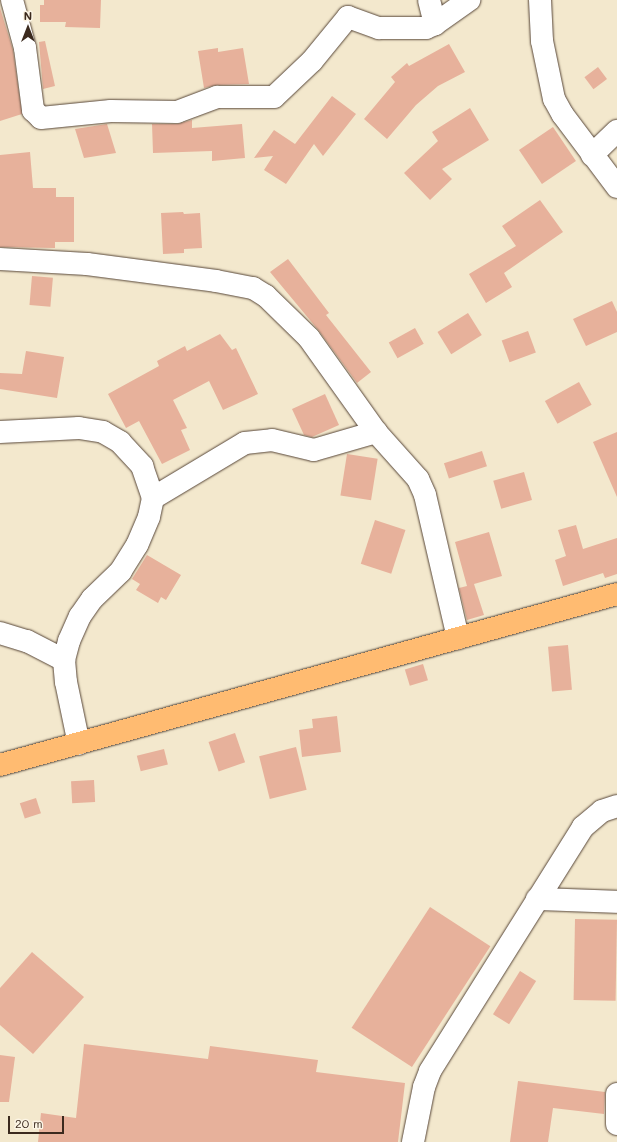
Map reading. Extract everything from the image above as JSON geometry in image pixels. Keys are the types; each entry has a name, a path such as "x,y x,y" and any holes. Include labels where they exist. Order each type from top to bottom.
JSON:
{"highway":[{"path":"0,765 617,594"}],"street":[{"path":"12,0 25,48 33,110 41,118 111,111 177,112 204,100 217,97 274,98 312,61 348,17 391,29 426,28 435,24 470,0"},
{"path":"430,0 435,24"},
{"path":"540,0 542,40 554,99 562,115 617,188"},
{"path":"592,155 617,131"},
{"path":"0,258 87,264 253,288 266,296 309,338 376,432 418,479 425,495 458,638"},
{"path":"0,432 79,428 103,432 120,442 142,466 153,498 149,517 137,544 121,571 92,599 80,616 64,660 66,682 79,744"},
{"path":"153,498 245,443 259,440 272,440 314,450 376,432"},
{"path":"0,633 28,641 64,660"},
{"path":"413,1142 424,1087 430,1071 583,827 602,811 617,806"},
{"path":"537,899 617,902"},
{"path":"617,1094 617,1124"}],"building":[{"path":"44,0 101,0 100,28 65,27 66,22 40,22 40,5 44,5"},
{"path":"0,8 13,50 22,114 0,121"},
{"path":"45,41 55,86 43,89 39,42"},
{"path":"449,44 465,72 438,86 416,105 387,139 364,119 395,82 391,77 407,63 409,66"},
{"path":"218,48 218,52 243,48 249,84 217,85 204,88 198,51"},
{"path":"598,67 607,79 593,89 584,77"},
{"path":"332,96 356,114 323,156 314,144 286,184 264,170 273,156 254,158 274,130 295,144"},
{"path":"470,108 489,140 442,169 452,179 430,200 404,173 438,141 432,132"},
{"path":"192,120 192,128 242,124 245,158 212,161 212,151 153,153 152,124 177,124"},
{"path":"107,124 116,153 84,158 75,129"},
{"path":"553,127 576,161 542,184 519,150"},
{"path":"30,152 33,188 56,188 56,197 74,197 74,242 55,242 55,248 0,247 0,155"},
{"path":"540,200 563,232 504,273 512,287 486,303 469,274 516,246 502,226"},
{"path":"183,212 184,214 200,213 202,248 184,249 184,253 163,254 161,213"},
{"path":"288,259 329,313 326,315 371,372 357,383 319,331 270,272"},
{"path":"32,276 53,278 50,307 29,305"},
{"path":"612,301 617,312 617,332 586,346 573,319"},
{"path":"468,313 482,335 451,354 437,332"},
{"path":"415,328 424,344 397,358 389,343"},
{"path":"528,331 536,353 510,362 502,341"},
{"path":"220,334 232,350 236,348 258,394 223,410 209,381 173,400 187,428 181,430 190,450 162,464 139,421 126,428 108,394 159,366 157,361 185,346 187,351"},
{"path":"26,351 64,357 57,398 0,389 0,373 22,374"},
{"path":"579,382 592,405 557,424 545,401"},
{"path":"325,394 339,425 312,437 304,435 292,409"},
{"path":"617,432 617,497 593,442"},
{"path":"482,451 487,466 449,479 444,463"},
{"path":"347,454 378,459 371,500 340,495"},
{"path":"524,472 532,500 501,509 493,481"},
{"path":"375,520 405,530 391,574 361,564"},
{"path":"576,525 583,549 617,538 617,574 605,578 603,573 563,586 555,560 566,556 558,530"},
{"path":"489,532 502,576 474,584 484,615 467,620 459,588 467,586 455,542"},
{"path":"147,555 181,575 166,600 161,597 158,603 136,590 140,584 132,579"},
{"path":"568,645 572,690 552,692 548,647"},
{"path":"423,664 428,680 410,686 405,670"},
{"path":"337,716 341,752 302,757 299,730 313,728 312,719"},
{"path":"235,733 245,762 219,771 209,742"},
{"path":"296,747 307,790 270,799 259,756"},
{"path":"164,749 168,765 141,771 137,756"},
{"path":"94,780 95,802 72,803 71,781"},
{"path":"36,798 41,813 25,818 20,803"},
{"path":"430,907 490,946 412,1067 352,1028"},
{"path":"575,919 617,920 616,1001 574,1000"},
{"path":"32,952 84,997 33,1054 0,1025 0,988"},
{"path":"520,971 536,981 509,1024 493,1014"},
{"path":"84,1044 208,1059 210,1046 318,1060 316,1072 405,1083 398,1142 38,1142 41,1113 76,1118"},
{"path":"0,1055 15,1057 9,1102 0,1102"},
{"path":"518,1081 605,1092 604,1114 553,1108 548,1142 510,1142"}]}
